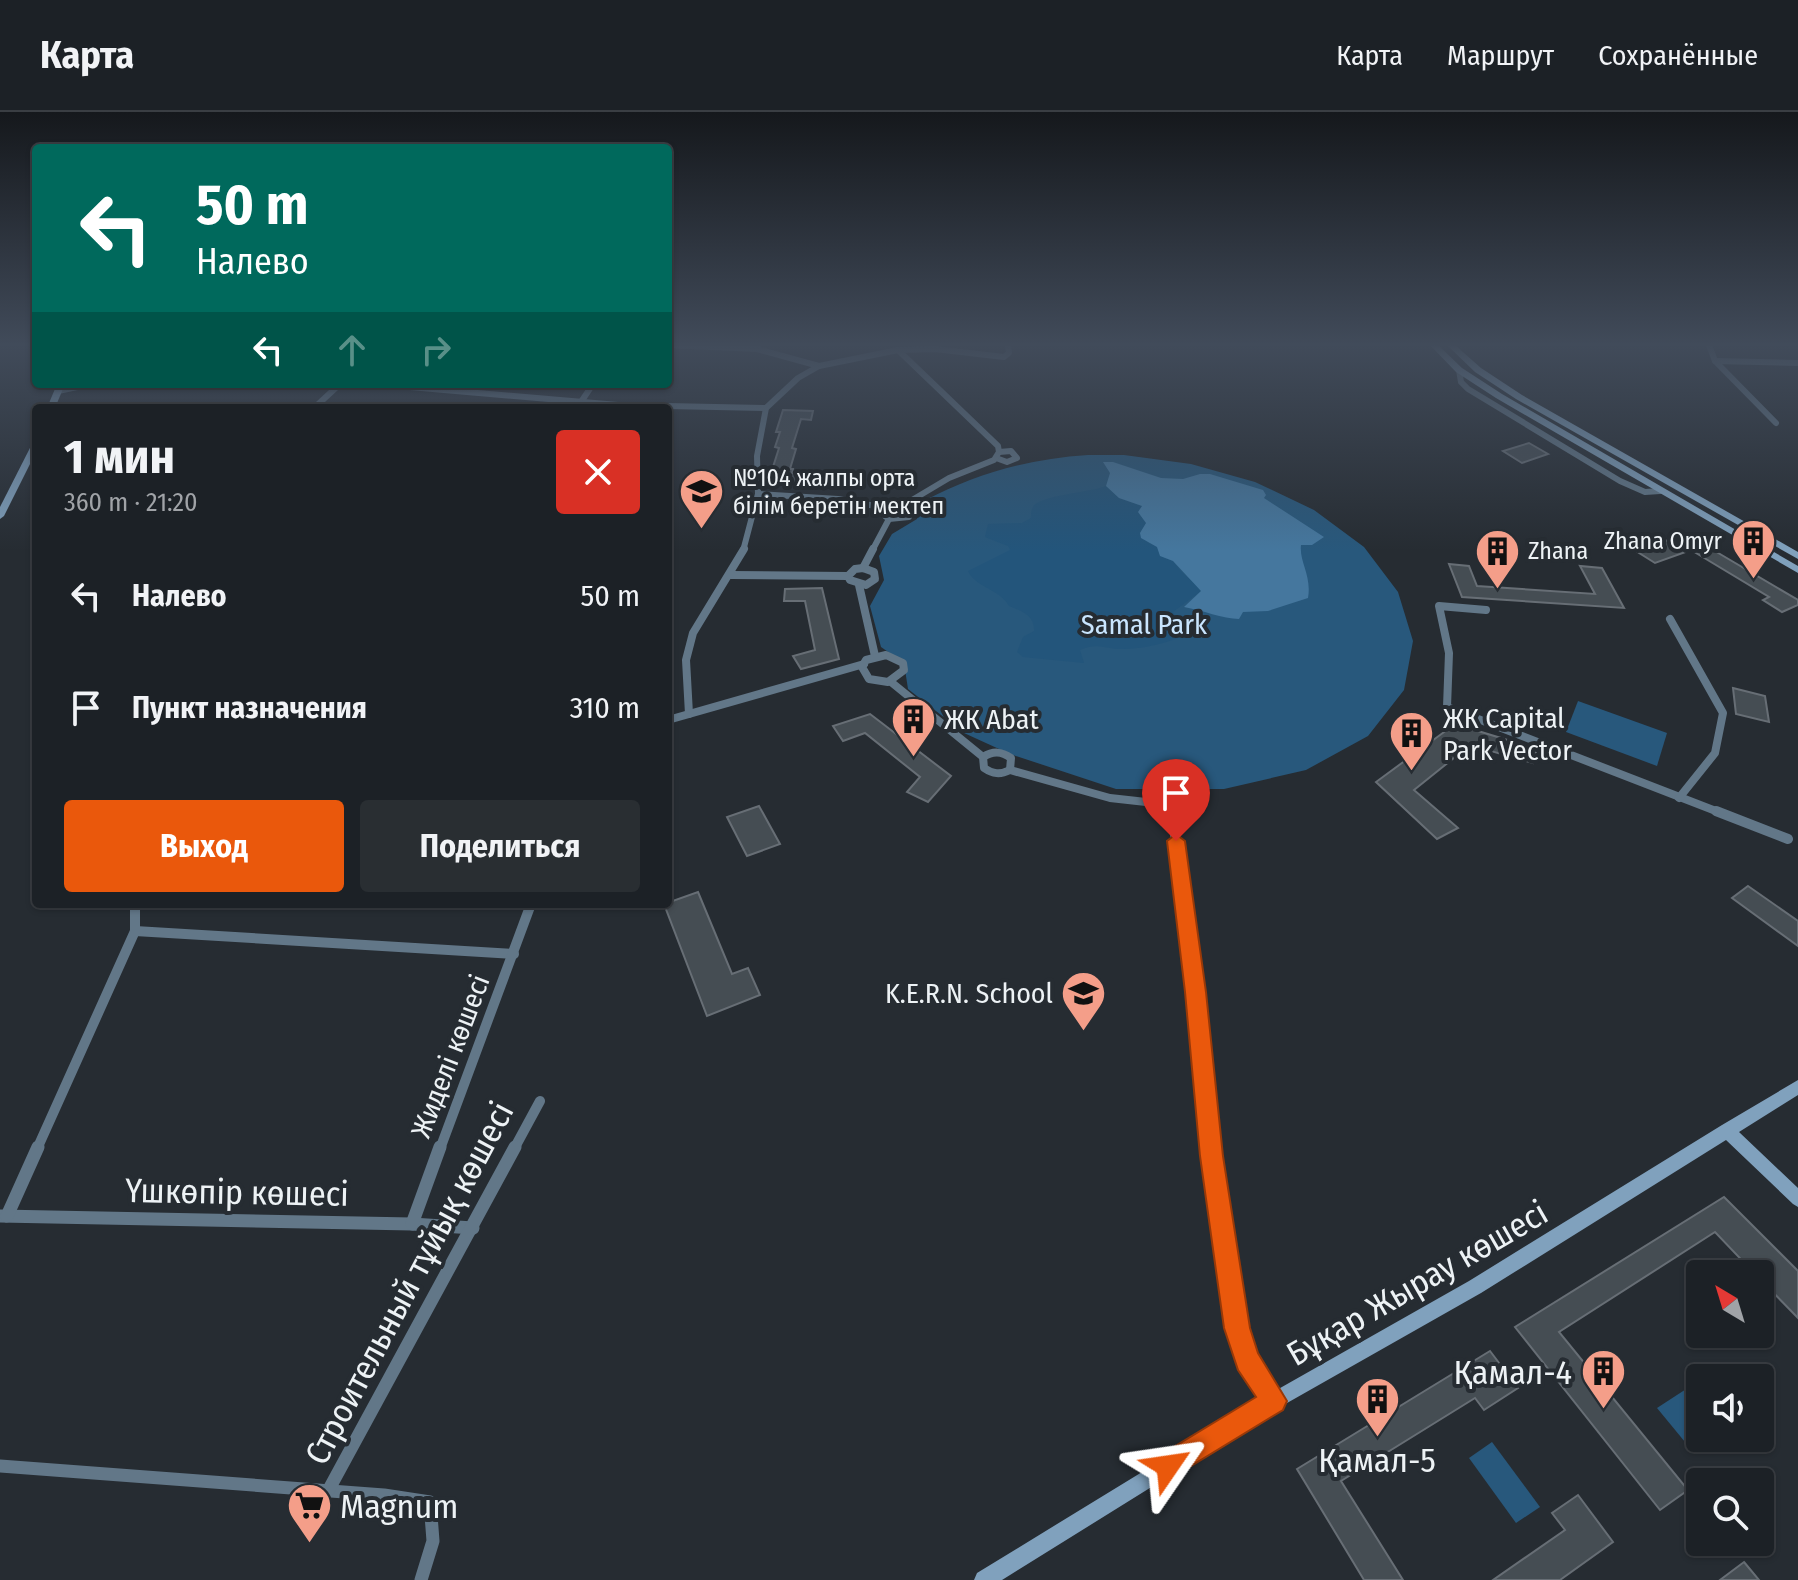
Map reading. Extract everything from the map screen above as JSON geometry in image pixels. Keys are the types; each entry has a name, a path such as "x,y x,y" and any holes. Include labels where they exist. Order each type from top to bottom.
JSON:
{"main road":[{"path":"1531,414 1798,570"},
{"path":"1548,414 1798,556"},
{"path":"0,516 32,454"},
{"path":"1615,464 1630,460"},
{"name":"Бұқар Жырау көшесі","path":"984,1580 1274,1401 1475,1287 1798,1087"},
{"path":"1727,1130 1798,1199"}],"street":[{"path":"689,714 686,660 693,633 743,552 758,494 757,456 763,414"},
{"path":"758,494 838,499 886,508 902,506 949,478 998,455 998,446 964,414"},
{"path":"1507,414 1579,459 1632,487 1645,492 1660,491"},
{"path":"1767,414 1776,423"},
{"path":"886,508 885,516 900,520 909,517 910,510 902,506"},
{"path":"863,568 889,519"},
{"path":"731,575 848,576 855,569 863,568 874,572 875,579 859,585"},
{"path":"848,576 859,585 875,656"},
{"path":"1486,610 1439,606 1449,653 1447,707 1788,839"},
{"path":"1670,619 1723,713 1715,753 1679,798"},
{"path":"672,719 864,664 875,656 896,657 903,663 904,670 900,677 891,682"},
{"path":"864,664 863,674 870,680 891,682 983,757"},
{"path":"1010,770 1011,758 1005,754 989,753 983,757 982,763 989,772 997,774 1010,770 1110,798 1155,803"},
{"path":"1165,793 1183,797 1190,809 1184,817 1173,819 1161,815 1155,803 1165,793"},
{"path":"1173,819 1195,992 1211,1156 1237,1328 1248,1360 1274,1401"},
{"path":"3,1216 135,931 135,908"},
{"name":"Жиделі көшесі","path":"412,1224 530,908"},
{"path":"135,931 514,954"},
{"name":"Строительный тұйық көшесі","path":"328,1491 540,1101"},
{"name":"Үшкөпір көшесі","path":"3,1216 412,1224 473,1228"},
{"path":"0,1466 328,1491 430,1502 433,1541 421,1580"}],"green space":[{"name":"Samal Park","path":"1124,455 1191,464 1255,482 1314,510 1364,547 1398,592 1413,641 1404,690 1368,736 1306,770 1224,789 1116,789 1010,754 964,733 908,689 904,663 881,647 870,606 884,580 879,556 892,534 917,519 924,501 983,475 1045,460"},
{"path":"1106,486 1119,498 1142,506 1140,516 1147,522 1140,533 1147,542 1157,547 1160,556 1173,561 1201,591 1173,612 1182,628 1182,636 1134,649 1086,648 1080,650 1084,663 1023,657 1017,652 1023,637 1034,631 1032,621 968,571 1010,550 1008,546 985,537 988,524 1022,523 1031,518 1031,511 1037,503"},
{"path":"1578,701 1667,733 1657,766 1566,732"},
{"path":"1686,1389 1686,1441 1685,1442 1657,1408"},
{"path":"1492,1442 1540,1507 1516,1523 1469,1458"}],"shaded area":[{"path":"1103,462 1113,462 1161,478 1183,479 1210,474 1263,490 1264,498 1324,537 1312,545 1301,545 1308,598 1268,611 1243,612 1239,619 1184,607 1201,591 1173,561 1160,556 1157,547 1141,538 1140,533 1146,523 1138,512 1142,506 1119,498 1106,486 1110,473"}],"building":[{"path":"782,414 812,414 811,420 801,419 792,448 796,449 790,469 793,469 792,473 840,475 838,484 773,481 777,468 773,467 779,448 775,447 780,432 776,432"},
{"path":"1529,443 1548,454 1522,463 1503,451"},
{"name":"Zhana Omyr","path":"1686,534 1798,600 1798,605 1782,612 1763,600 1769,597 1691,550 1655,563 1636,551"},
{"name":"Zhana","path":"1449,564 1469,566 1477,586 1595,594 1580,566 1602,568 1624,608 1462,597"},
{"path":"822,588 839,659 801,669 793,656 815,650 805,601 784,601 785,589"},
{"path":"1733,688 1765,696 1769,722 1736,714"},
{"name":"ЖК Abat","path":"870,714 951,776 928,802 907,792 920,777 865,733 843,741 833,726"},
{"name":"ЖК Capital Park Vector","path":"1455,724 1537,749 1533,763 1470,745 1414,790 1458,828 1437,839 1376,782"},
{"path":"759,806 780,844 747,856 727,817"},
{"path":"1748,886 1798,921 1798,946 1732,898"},
{"path":"698,892 732,974 748,968 760,995 707,1016 666,908 672,908 672,901"},
{"name":"Қамал-4","path":"1724,1197 1798,1271 1798,1318 1774,1293 1774,1260 1742,1260 1715,1232 1559,1332 1686,1488 1686,1491 1660,1510 1515,1327"},
{"name":"Қамал-5","path":"1490,1351 1518,1388 1484,1410 1475,1398 1341,1481 1403,1580 1364,1580 1297,1469"},
{"path":"1578,1495 1613,1542 1560,1580 1493,1580 1565,1530 1552,1513"},
{"path":"1744,1562 1759,1580 1720,1580"}],"place":[{"name":"№104 жалпы орта білім беретін мектеп","path":"702,531"},
{"name":"Zhana Omyr","path":"1753,580"},
{"name":"Zhana","path":"1497,590"},
{"name":"ЖК Abat","path":"913,758"},
{"name":"ЖК Capital Park Vector","path":"1412,773"},
{"name":"K.E.R.N. School","path":"1084,1032"},
{"name":"Қамал-4","path":"1603,1411"},
{"name":"Қамал-5","path":"1377,1439"},
{"name":"Magnum","path":"309,1545"}],"route":[{"path":"1168,1466 1274,1401 1248,1360 1237,1328 1211,1156 1176,841"}]}
